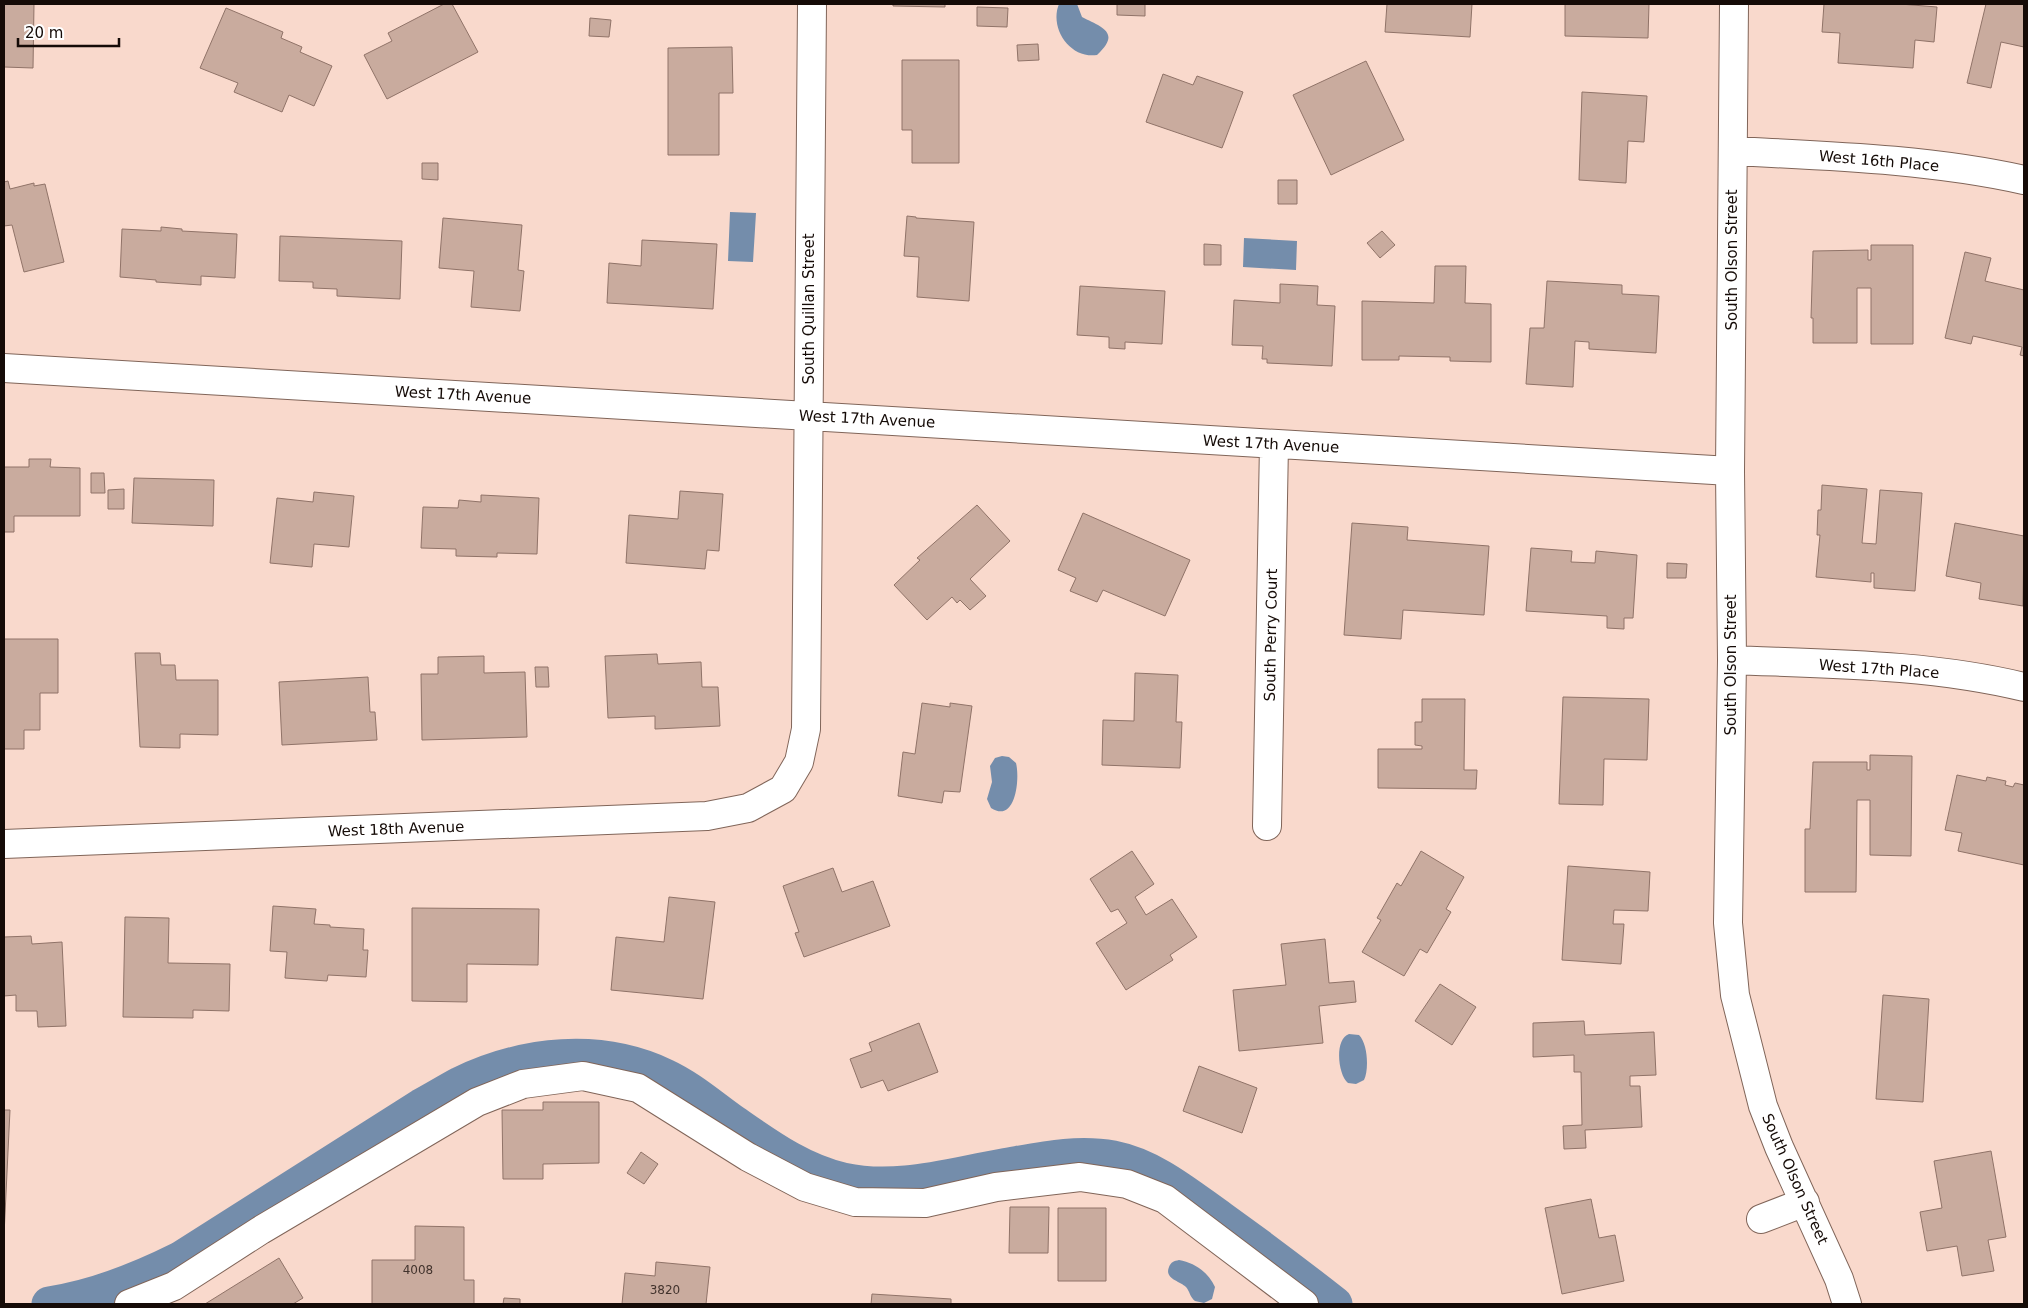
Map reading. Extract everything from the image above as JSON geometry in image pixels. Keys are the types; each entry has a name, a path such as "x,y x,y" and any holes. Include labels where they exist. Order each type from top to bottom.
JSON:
{"street":[{"name":"South Quillan Street","path":"783,789 799,762 806,729 812,4"},
{"name":"South Olson Street","path":"1734,4 1730,471 1732,660 1728,923 1735,995 1763,1106 1779,1147 1839,1278 1848,1304"},
{"name":"West 16th Place","path":"1733,151 1900,161 2024,180"},
{"name":"West 17th Avenue","path":"4,368 1730,471"},
{"name":"South Perry Court","path":"1268,826 1274,444"},
{"name":"West 17th Place","path":"1732,660 1910,669 1996,680 2024,687"},
{"name":"West 18th Avenue","path":"4,844 707,816 748,808 783,789"},
{"path":"128,1304 174,1286 261,1230 477,1102 523,1084 583,1076 638,1088 748,1157 805,1187 855,1202 925,1203 996,1187 1080,1177 1127,1184 1165,1200 1304,1304"},
{"path":"1761,1218 1805,1202"}],"water":[{"path":"1059,4 1077,4 1082,17 1106,31 1108,41 1097,55 1087,55 1078,52 1064,40 1057,23"},
{"path":"730,212 756,213 753,262 728,261"},
{"path":"1244,238 1297,241 1296,270 1243,267"},
{"path":"1009,757 1016,763 1017,779 1011,805 1006,810 999,811 991,808 987,799 992,782 990,766 995,758"},
{"path":"1349,1034 1359,1035 1366,1051 1366,1076 1364,1080 1356,1084 1348,1083 1340,1065 1339,1050 1341,1043 1344,1037"},
{"path":"1179,1260 1196,1266 1209,1277 1215,1287 1212,1299 1204,1303 1195,1301 1186,1287 1171,1277 1168,1271 1170,1265"}],"building":[{"path":"4,4 34,4 33,68 4,67"},
{"path":"444,4 452,4 478,52 387,99 364,55 392,41 388,33"},
{"path":"893,4 945,4 945,7 893,6"},
{"path":"1117,4 1145,4 1145,16 1117,15"},
{"path":"1387,4 1472,4 1470,37 1385,32"},
{"path":"1565,4 1649,4 1648,38 1565,36"},
{"path":"1824,4 1900,4 1937,7 1934,42 1915,40 1913,68 1838,63 1840,33 1822,32"},
{"path":"1986,4 2024,4 2024,47 2001,42 1991,88 1967,83"},
{"path":"977,7 1008,8 1007,27 977,26"},
{"path":"226,8 283,32 281,38 302,47 300,52 332,66 314,106 289,95 282,112 234,92 238,83 200,68"},
{"path":"590,18 611,20 609,37 589,36"},
{"path":"1038,44 1039,60 1018,61 1017,45"},
{"path":"732,47 733,93 719,93 719,155 668,155 668,48"},
{"path":"902,60 959,60 959,163 912,163 912,130 902,130"},
{"path":"1366,61 1404,140 1331,175 1293,95"},
{"path":"1163,74 1193,85 1197,76 1243,92 1222,148 1146,122"},
{"path":"1582,92 1647,96 1644,142 1628,141 1626,183 1579,180"},
{"path":"422,163 438,163 438,180 422,179"},
{"path":"1278,180 1297,180 1297,204 1278,204"},
{"path":"8,181 10,189 34,183 34,186 45,184 64,262 24,272 12,225 4,226 4,182"},
{"path":"907,216 974,222 969,301 917,297 919,257 904,256"},
{"path":"443,218 522,225 518,270 524,271 520,311 471,307 474,271 439,268"},
{"path":"161,227 182,229 182,231 237,234 235,278 201,276 201,285 120,277 122,229 161,231"},
{"path":"1382,231 1395,245 1380,258 1367,243"},
{"path":"280,236 402,241 400,299 337,296 337,289 313,288 313,282 279,281"},
{"path":"642,240 717,244 713,309 607,303 609,263 641,266"},
{"path":"1204,244 1221,245 1221,265 1204,265"},
{"path":"1871,245 1913,245 1913,344 1871,344 1871,288 1857,288 1857,343 1813,343 1813,318 1811,318 1813,251 1868,250 1868,260 1871,260"},
{"path":"1965,252 1991,258 1985,281 2024,290 2024,356 2020,355 2022,347 1973,336 1971,344 1945,338"},
{"path":"1435,266 1466,266 1465,303 1491,304 1491,362 1450,361 1450,357 1399,356 1399,360 1362,360 1362,301 1434,303"},
{"path":"1547,281 1622,285 1622,294 1659,296 1656,353 1589,349 1589,342 1575,341 1573,387 1526,384 1530,328 1544,328"},
{"path":"1280,284 1318,286 1317,305 1335,306 1332,366 1267,363 1267,359 1262,359 1263,346 1232,345 1234,300 1280,303"},
{"path":"1080,286 1165,291 1162,344 1125,342 1125,349 1109,348 1109,337 1077,335"},
{"path":"29,459 51,459 50,467 80,468 80,516 14,516 14,532 4,532 4,467 29,467"},
{"path":"91,473 104,473 105,493 91,493"},
{"path":"134,478 214,480 213,526 132,523"},
{"path":"1822,485 1867,489 1862,543 1876,544 1880,490 1922,493 1915,591 1874,588 1874,573 1871,573 1871,582 1816,577 1820,535 1817,535 1818,510 1821,510"},
{"path":"124,489 124,509 108,509 108,490"},
{"path":"680,491 723,494 719,551 707,550 705,569 626,563 629,515 678,519"},
{"path":"314,492 354,496 349,547 314,544 312,567 270,563 277,498 313,502"},
{"path":"481,495 539,498 537,554 497,553 497,557 456,556 456,549 421,548 423,507 458,508 459,500 481,502"},
{"path":"977,505 1010,541 970,579 986,596 970,610 960,600 957,603 952,597 927,620 894,585 920,560 917,558"},
{"path":"1083,513 1190,560 1165,616 1103,590 1097,602 1070,591 1076,578 1058,570"},
{"path":"1352,523 1408,527 1407,540 1489,546 1484,615 1403,610 1401,639 1344,635"},
{"path":"1955,523 2024,536 2023,606 1979,599 1981,583 1946,576"},
{"path":"1531,548 1572,551 1571,562 1595,563 1596,551 1637,555 1633,618 1624,618 1624,629 1607,628 1607,616 1526,611"},
{"path":"1667,563 1687,564 1686,578 1667,578"},
{"path":"4,639 58,639 58,693 40,693 40,730 24,730 24,749 4,749"},
{"path":"135,653 160,653 161,665 175,665 176,680 218,680 218,735 180,734 180,748 140,747"},
{"path":"657,654 658,664 701,662 702,687 718,687 720,726 655,729 655,716 608,718 605,656"},
{"path":"484,656 484,673 525,672 527,737 422,740 421,674 438,674 438,657"},
{"path":"535,667 548,667 549,687 536,687"},
{"path":"1135,673 1178,675 1176,722 1182,722 1180,768 1102,765 1103,720 1134,721"},
{"path":"368,677 370,712 375,712 377,740 282,745 279,682"},
{"path":"1563,697 1649,699 1647,760 1604,759 1603,805 1559,804"},
{"path":"1422,699 1465,699 1464,770 1477,770 1476,789 1378,788 1378,749 1422,749 1422,746 1415,745 1415,722 1422,722"},
{"path":"922,703 950,707 950,703 972,706 960,792 944,791 942,803 898,796 903,752 915,754"},
{"path":"1870,755 1912,756 1911,856 1870,855 1870,800 1857,800 1856,892 1805,892 1805,829 1810,829 1813,762 1867,762 1867,770 1870,770"},
{"path":"1957,775 1986,781 1987,777 2006,781 2005,785 2013,787 2015,783 2024,785 2024,865 1958,851 1962,833 1945,830"},
{"path":"1132,851 1154,884 1135,897 1146,915 1172,899 1197,937 1170,955 1173,960 1126,990 1096,943 1127,923 1118,909 1111,912 1090,879"},
{"path":"1421,851 1464,877 1446,909 1451,912 1427,953 1420,949 1404,976 1362,952 1381,920 1377,918 1397,883 1401,886"},
{"path":"1568,866 1650,872 1648,911 1614,910 1613,924 1624,924 1621,964 1562,960"},
{"path":"833,868 842,892 873,881 890,926 804,957 795,933 799,932 783,886"},
{"path":"669,897 715,902 703,999 611,990 616,937 664,942"},
{"path":"273,906 316,909 314,924 364,929 363,950 368,950 366,977 328,975 327,981 285,978 287,952 270,951"},
{"path":"412,908 539,909 538,965 467,964 467,1002 412,1001"},
{"path":"125,917 169,918 168,963 230,964 229,1011 193,1010 193,1018 123,1017"},
{"path":"31,936 32,944 62,942 66,1026 38,1027 37,1011 16,1011 16,995 4,996 4,937"},
{"path":"1325,939 1329,983 1354,981 1356,1002 1319,1006 1323,1043 1239,1051 1233,990 1286,985 1281,944"},
{"path":"1440,984 1476,1007 1452,1045 1415,1021"},
{"path":"1883,995 1929,999 1923,1102 1876,1099"},
{"path":"1584,1021 1585,1035 1654,1032 1656,1075 1630,1076 1630,1086 1640,1086 1642,1127 1585,1130 1586,1148 1564,1149 1563,1126 1582,1125 1581,1072 1574,1072 1574,1055 1533,1057 1533,1023"},
{"path":"919,1023 938,1072 888,1091 883,1080 861,1088 850,1059 872,1051 869,1043"},
{"path":"1199,1066 1257,1088 1242,1133 1183,1111"},
{"path":"543,1102 599,1102 599,1163 543,1164 543,1179 503,1179 502,1110 543,1110"},
{"path":"4,1110 10,1110 4,1235"},
{"path":"1991,1151 2006,1237 1988,1240 1994,1271 1962,1276 1957,1246 1927,1251 1920,1212 1942,1208 1934,1161"},
{"path":"641,1152 658,1164 644,1184 627,1173"},
{"path":"1591,1199 1599,1238 1615,1235 1624,1281 1562,1294 1545,1208"},
{"path":"1010,1207 1049,1207 1048,1253 1009,1253"},
{"path":"1058,1208 1106,1208 1106,1281 1058,1281"},
{"path":"415,1226 464,1227 464,1280 474,1280 474,1304 372,1304 372,1260 415,1260"},
{"path":"279,1258 303,1298 293,1304 205,1304"},
{"path":"656,1262 710,1267 706,1304 622,1304 625,1273 655,1276"},
{"path":"872,1294 951,1299 951,1304 871,1304"},
{"path":"504,1298 520,1299 520,1304 503,1304"}],"waterway":[{"path":"49,1304 83,1297 116,1287 180,1259 421,1106 460,1084 510,1065 562,1057 615,1060 640,1066 665,1076 691,1091 784,1156 812,1170 843,1180 883,1184 923,1181 1043,1159 1085,1155 1113,1158 1128,1162 1157,1175 1184,1192 1335,1304"}]}
